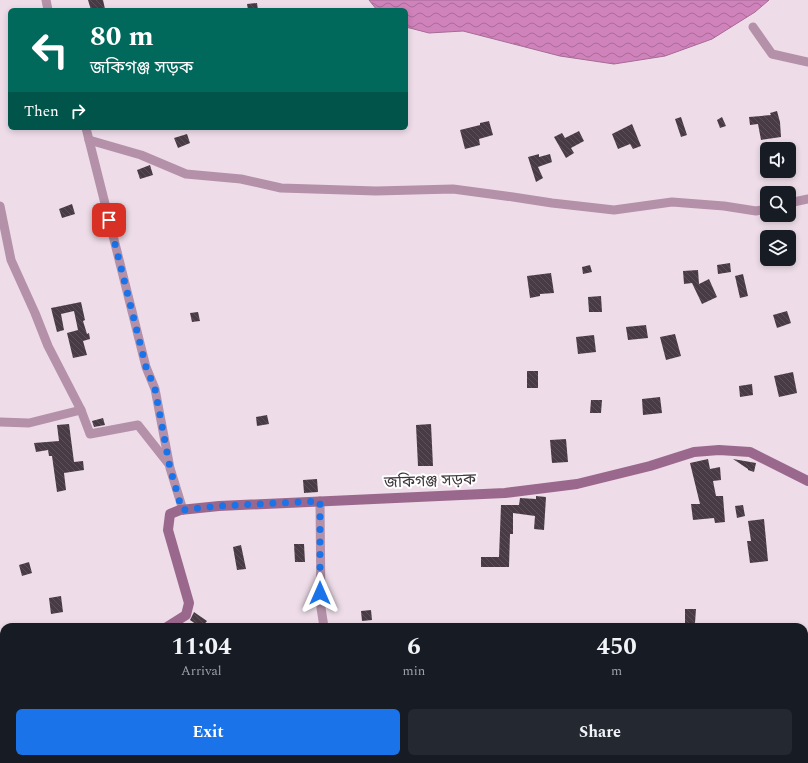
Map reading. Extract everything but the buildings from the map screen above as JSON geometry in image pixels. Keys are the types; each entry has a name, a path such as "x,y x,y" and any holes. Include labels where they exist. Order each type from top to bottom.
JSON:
{"main road":[{"name":"জকিগঞ্জ সড়ক","path":"181,510 219,506 505,493 577,484 650,466 694,452 719,450 750,452 808,481"},
{"path":"173,623 186,615 189,603 168,530 170,514 181,510"}],"street":[{"path":"753,27 772,54 808,62"},
{"path":"86,130 146,367 155,389 170,468 181,510"},
{"path":"89,140 141,155 186,174 241,179 281,188 376,191 453,189 614,210 672,202 724,206 756,211 760,210"},
{"path":"796,202 808,199"},
{"path":"0,206 11,260 48,346 81,410 90,434 138,425 167,462 181,510"},
{"path":"0,422 30,423 81,410"},
{"path":"320,501 321,608 323,623"}],"water":[{"path":"369,0 769,0 755,12 712,39 665,56 614,64 560,56 463,31 429,33 408,28 408,8 375,8"}],"route":[{"path":"109,220 146,367 155,389 170,468 182,510 219,506 320,501 320,593"}]}
